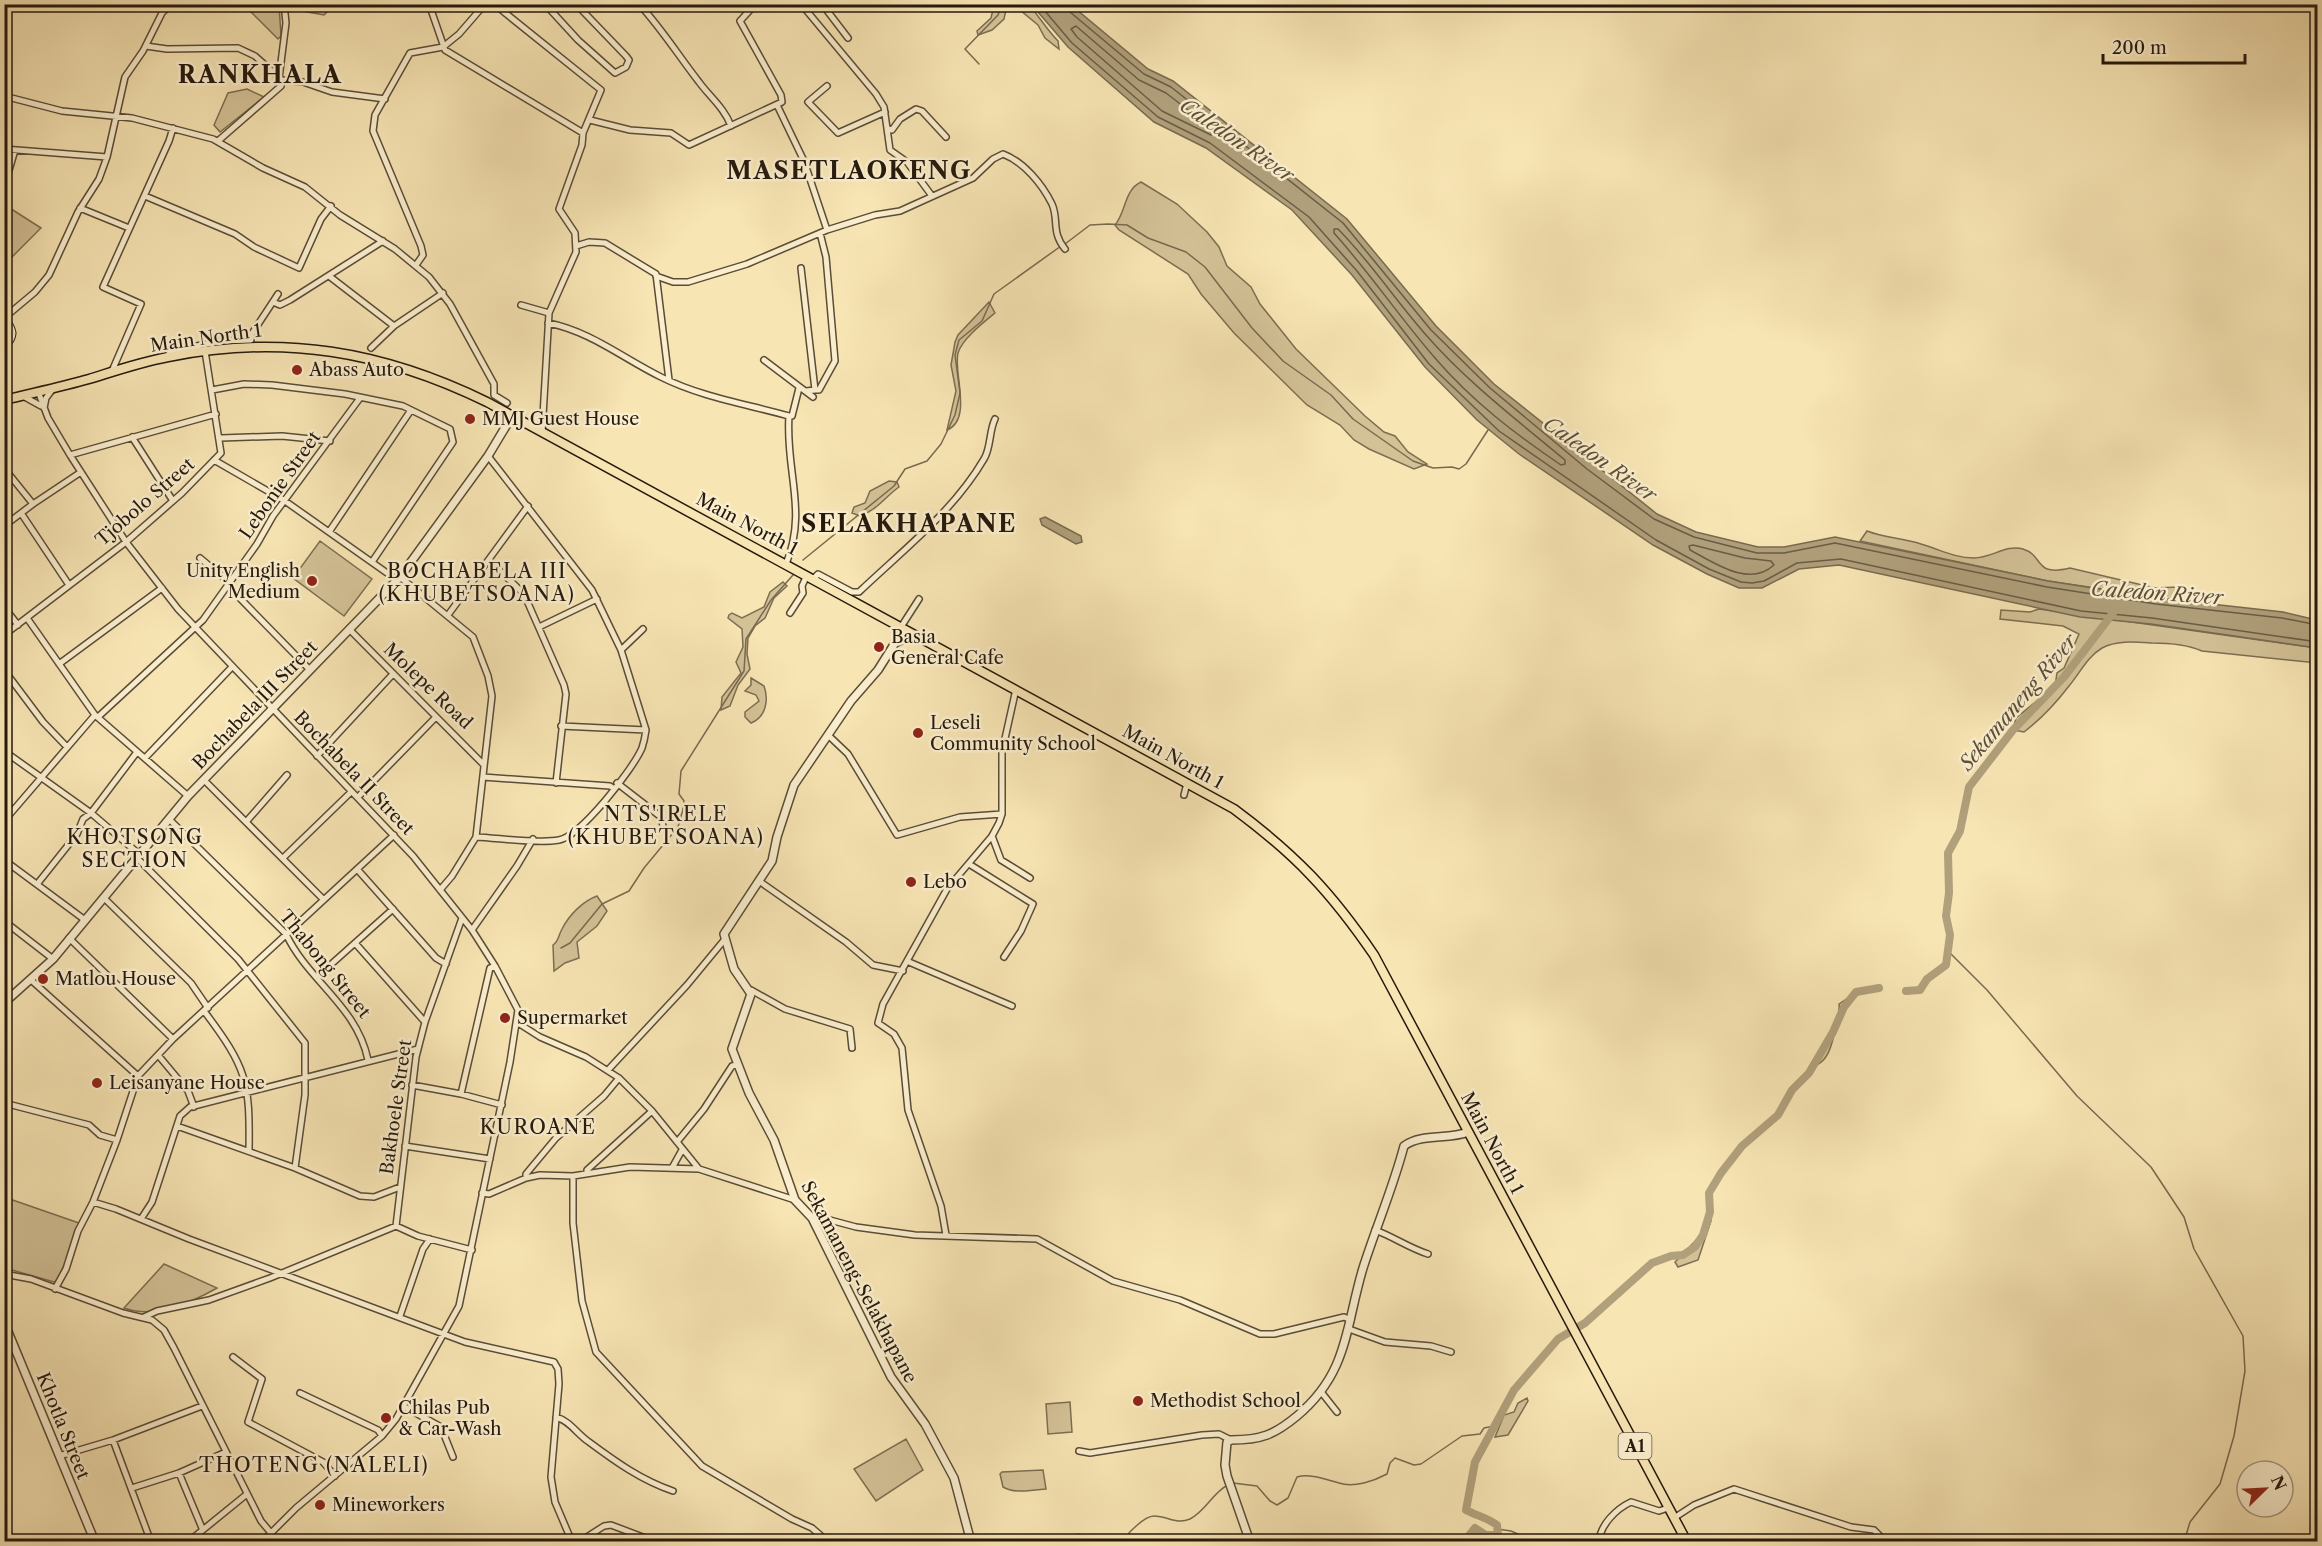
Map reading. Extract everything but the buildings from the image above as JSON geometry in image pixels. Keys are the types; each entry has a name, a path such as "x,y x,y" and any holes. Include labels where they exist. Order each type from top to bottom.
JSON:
{"main road":[{"path":"4,318 13,332 13,337 4,347"},
{"name":"Main North 1","path":"4,400 167,357 205,351 281,346 348,353 434,377 494,406 1234,809 1298,860 1329,893 1374,956 1687,1542"}],"street":[{"path":"4,318 35,292 49,275 80,208 95,186 107,157 125,78 146,46 162,14 171,4"},
{"path":"218,141 281,86 286,23 284,4"},
{"path":"429,4 443,47 583,133"},
{"path":"416,265 423,255 421,246 373,131 373,119 410,53 443,47 459,34 485,4"},
{"path":"494,4 601,90 583,133 582,145 559,209 574,233 576,252 549,313 548,380 542,433"},
{"path":"545,4 578,40 615,73 626,67 629,60 626,56 576,4"},
{"path":"639,4 671,40 699,82 729,118 731,126"},
{"path":"801,4 871,86 885,112 890,150 912,168 932,196"},
{"path":"822,4 848,38"},
{"path":"590,120 630,130 671,133 689,145 777,105 783,99 741,21 751,9"},
{"path":"146,46 167,49 238,48 255,56 281,79 297,81 332,92 385,99"},
{"path":"827,86 808,102 838,133 885,112"},
{"path":"4,96 62,111 115,116 218,141 263,168 305,188 416,265 443,293 494,384 494,395 507,403"},
{"path":"777,105 804,161 827,230"},
{"path":"888,129 892,129 900,119 916,109 922,111 946,137"},
{"path":"112,371 141,304 103,287 145,196 172,128"},
{"path":"4,149 107,157"},
{"path":"4,187 15,150"},
{"path":"576,246 589,242 605,243 656,276 673,282 688,282 747,264 827,230 875,215 900,211 974,177 1003,153 1023,165 1053,206 1056,236 1063,246"},
{"path":"145,196 235,234 254,247 299,268 321,219 331,206"},
{"path":"80,208 129,228"},
{"path":"806,391 819,390 836,361 826,258 820,233"},
{"path":"273,302 280,305 383,241"},
{"path":"801,268 814,390"},
{"path":"329,276 394,326"},
{"path":"656,276 669,380"},
{"path":"371,348 394,326 443,293"},
{"path":"167,357 176,350 222,341 251,340 251,335 278,294"},
{"path":"521,305 549,313"},
{"path":"548,323 569,329 619,352 669,380 711,397 789,416"},
{"name":"Tjobolo Street","path":"4,635 126,542 173,501 222,449 205,351"},
{"path":"764,360 798,388 813,397"},
{"path":"212,390 244,384 272,385 360,398 403,406 450,429 453,442 372,562"},
{"path":"44,410 46,398 56,386"},
{"path":"786,564 793,551 797,528 788,436 789,416 792,416 798,388"},
{"name":"Bochabela II Street","path":"38,391 44,410 70,455 126,542 193,627 394,835 440,890 472,930 495,966 518,1010 518,1023"},
{"name":"Bochabela II Street","path":"20,396 35,401 44,410"},
{"path":"494,406 499,397"},
{"name":"Lebonie Street","path":"4,822 67,747 97,716 203,620 360,398"},
{"path":"329,532 411,410"},
{"path":"70,455 216,414"},
{"name":"Bochabela III Street","path":"4,1003 53,959 188,796 399,579 488,456 512,416"},
{"path":"790,613 803,593 802,586 810,577 818,574 852,592 859,592 930,528 985,458 994,419"},
{"path":"220,438 282,436 330,441"},
{"path":"132,437 173,501"},
{"path":"476,837 550,840 575,833 615,786 642,749 646,730 621,650 584,576 488,456"},
{"path":"214,460 285,501 399,579 448,615 473,637 488,676 492,696 476,837 452,876 440,890"},
{"path":"4,468 33,504"},
{"path":"4,526 81,472"},
{"path":"448,615 528,506"},
{"path":"21,513 69,585"},
{"path":"200,558 229,584 310,670"},
{"path":"489,560 524,594 564,685 566,694 556,783"},
{"path":"59,664 162,588"},
{"path":"539,627 597,599"},
{"path":"852,1048 850,1029 785,1009 751,990 734,969 724,934 772,861 777,837 794,785 895,644 903,639 904,629 919,599"},
{"path":"4,607 18,625"},
{"path":"27,618 97,716 188,796"},
{"path":"621,650 643,629"},
{"name":"Molepe Road","path":"350,630 484,765"},
{"path":"145,758 231,668"},
{"path":"4,670 43,722 67,747"},
{"path":"317,756 393,674"},
{"path":"946,1235 941,1206 908,1110 902,1048 894,1034 878,1023 883,1004 909,962 947,889 992,836 1002,814 1002,753 1016,689"},
{"path":"358,797 436,717"},
{"path":"561,726 646,730"},
{"path":"828,735 848,754 897,835 960,817 1002,814"},
{"path":"4,751 91,813 138,856 220,939 305,1043 305,1078 295,1168"},
{"path":"38,883 77,834 83,819 91,813 138,752"},
{"path":"246,822 287,775"},
{"path":"483,777 615,786 661,817 663,826"},
{"path":"204,780 323,899"},
{"path":"1184,795 1187,783"},
{"path":"283,858 351,792"},
{"name":"Thabong Street","path":"169,819 286,934 299,956 318,976 360,1030 368,1060"},
{"path":"56,1289 117,1140 138,1076 173,1039 394,835"},
{"path":"992,836 1001,860 1030,878"},
{"path":"472,930 533,839"},
{"path":"4,860 85,920"},
{"path":"969,864 1033,904 1004,957"},
{"path":"357,869 436,958 446,964"},
{"path":"759,881 846,942 873,965 903,971"},
{"path":"104,898 191,983 238,1059 248,1092 249,1151"},
{"path":"318,976 393,909"},
{"name":"Bakhoele Street","path":"396,1226 418,1049 425,1022 462,918"},
{"path":"6,924 53,959"},
{"path":"69,938 173,1039"},
{"path":"608,1070 687,985 725,939"},
{"path":"355,943 425,1022"},
{"path":"909,962 1012,1006"},
{"path":"461,1094 490,968 495,966"},
{"path":"31,980 138,1076"},
{"name":"Sekamaneng-Selakhapane","path":"751,990 732,1049 737,1065 774,1140 795,1200 812,1218 891,1377 925,1425 954,1478 971,1542"},
{"path":"262,1542 296,1508 382,1436 403,1406 445,1334 462,1297 518,1023 619,1078 652,1111 699,1169"},
{"path":"141,1219 152,1202 180,1116 194,1107 368,1060 418,1049"},
{"path":"158,1055 188,1091 194,1107"},
{"path":"677,1142 704,1109 732,1066 737,1065"},
{"path":"526,1178 526,1174 556,1138 604,1096 619,1078"},
{"path":"412,1085 461,1094 502,1105"},
{"path":"4,1103 89,1125 100,1135 117,1140"},
{"path":"587,1172 652,1111"},
{"path":"177,1126 295,1168 360,1196 368,1197 389,1193 400,1187"},
{"path":"1079,1451 1090,1453 1193,1436 1220,1434 1231,1440 1265,1438 1292,1420 1322,1393 1340,1359 1375,1230 1404,1146 1427,1138 1458,1136 1468,1132"},
{"path":"405,1146 490,1159"},
{"path":"672,1168 682,1150"},
{"path":"482,1193 489,1194 526,1178 550,1174 573,1176 630,1167 699,1169 795,1200"},
{"path":"573,1176 573,1222 582,1301 596,1352 702,1466 812,1528 828,1542"},
{"path":"389,1193 397,1207"},
{"path":"93,1202 465,1342 554,1362 558,1370 559,1384 551,1477 555,1502 572,1542"},
{"path":"812,1218 815,1216 856,1227 915,1235 1037,1239 1113,1281 1180,1300 1260,1334 1274,1335 1344,1317 1351,1320"},
{"path":"144,1317 157,1311 209,1300 282,1274 287,1269 396,1226 430,1239 472,1250"},
{"path":"1375,1230 1391,1236 1404,1246 1428,1254"},
{"path":"400,1316 423,1249 430,1239"},
{"path":"4,1274 15,1274 123,1313 144,1317 164,1330 247,1494 271,1533"},
{"name":"Khotla Street","path":"4,1322 8,1342 95,1542"},
{"path":"1349,1329 1386,1342 1431,1346 1451,1352"},
{"path":"233,1357 262,1379 248,1422 323,1462 335,1476"},
{"path":"300,1393 378,1430 382,1436"},
{"path":"1322,1393 1337,1412"},
{"path":"59,1456 112,1440 202,1406"},
{"path":"403,1406 441,1427 453,1457"},
{"path":"556,1417 568,1423 589,1442 637,1477 673,1491"},
{"path":"112,1440 151,1542"},
{"path":"1231,1440 1225,1449 1227,1476 1250,1542"},
{"path":"132,1488 179,1473 225,1452"},
{"path":"179,1473 202,1528"},
{"path":"1674,1518 1694,1505 1734,1489 1851,1527 1874,1530 1886,1542"},
{"path":"188,1542 202,1528 247,1494"},
{"path":"1599,1542 1606,1524 1622,1506 1631,1502 1659,1511 1668,1508"},
{"path":"579,1542 604,1526 611,1525 656,1542"},
{"path":"4,1530 8,1542"}],"shaded area":[{"path":"291,4 334,5 324,15 290,9"},
{"path":"244,5 279,5 281,36 278,39"},
{"path":"994,5 1007,5 1004,19 992,30 978,35 977,31 991,18"},
{"path":"1014,5 1029,5 1058,41 1059,49 1045,38 1038,25"},
{"path":"247,89 264,97 220,132 214,125 228,93"},
{"path":"1141,182 1177,204 1207,232 1219,247 1227,266 1251,287 1260,304 1296,349 1365,416 1384,432 1395,436 1408,452 1427,464 1414,469 1369,449 1354,440 1340,425 1307,405 1234,333 1201,294 1188,274 1119,230 1115,225 1128,196 1131,190"},
{"path":"5,205 41,228 5,264"},
{"path":"989,302 995,313 969,337 958,353 961,406 955,425 947,430 956,391 951,365 955,342 958,335"},
{"path":"889,481 897,482 899,487 866,513 860,516 852,513 854,507 865,503 870,491"},
{"path":"1867,531 1967,558 1980,557 2011,548 2023,549 2030,552 2045,568 2050,570 2070,568 2155,588 2178,587 2183,601 2048,581 1860,541"},
{"path":"320,541 372,579 344,616 293,578"},
{"path":"783,582 787,586 774,598 765,618 755,626 748,638 747,654 750,669 738,685 730,706 721,710 722,697 741,673 736,662 743,647 742,629 728,618 729,615 732,613 742,618 764,607 770,592"},
{"path":"2039,609 2317,648 2317,663 2202,651 2171,644 2133,642 2114,644 2102,648 2092,656 2059,699 2030,727 2024,732 2013,730 2016,718 2055,686 2057,673 2064,668 2079,634 2063,626 2000,619 2001,610 2030,612"},
{"path":"751,678 764,686 766,702 760,717 751,723 745,717 745,712 759,701 756,695 745,691 751,685"},
{"path":"597,896 607,911 597,926 577,942 579,958 565,963 554,971 553,945 565,924 582,905"},
{"path":"1851,998 1848,1007 1839,1020 1825,1058 1814,1066 1814,1062 1823,1051 1831,1034 1839,1004"},
{"path":"4,1197 79,1223 72,1249 54,1282 5,1270"},
{"path":"1708,1214 1711,1215 1711,1221 1698,1260 1678,1267 1675,1262 1701,1235"},
{"path":"164,1264 217,1288 172,1308 147,1312 124,1308"},
{"path":"1527,1398 1528,1401 1508,1435 1495,1437 1504,1415 1514,1412 1518,1403"},
{"path":"1070,1402 1072,1432 1048,1434 1046,1404"},
{"path":"906,1439 923,1470 876,1501 854,1469"},
{"path":"1043,1470 1046,1489 1018,1491 1003,1487 1000,1474 1002,1472"}],"water":[{"name":"Caledon River","path":"1032,5 1071,5 1148,69 1173,81 1347,219 1436,326 1494,384 1657,514 1696,532 1758,547 1784,547 1835,537 2048,581 2157,598 2283,612 2317,620 2317,648 2151,624 2080,617 1839,565 1799,569 1762,588 1739,588 1707,574 1653,545 1519,454 1477,420 1425,367 1352,275 1292,210 1206,148 1154,122 1068,47"},
{"path":"1045,517 1081,536 1082,542 1076,544 1042,525 1040,519"}],"waterway":[{"path":"979,64 965,49 998,15 1002,4"},
{"path":"1065,244 1090,225 1127,225 1148,238 1186,252 1205,267 1252,328 1283,361 1331,395 1353,419 1413,461 1433,468 1459,469 1466,464 1488,430"},
{"path":"803,560 894,486 905,469 927,461 941,444 955,415 960,393 955,355 959,340 982,321 994,294 1061,246"},
{"path":"561,948 570,943 602,904 629,891 644,868 678,827 684,801 679,794 681,771 744,671 746,639 771,600 793,575"},
{"name":"Sekamaneng River","path":"1906,991 1920,990 1927,979 1946,965 1950,935 1946,916 1949,893 1948,853 1960,831 1969,787 2013,730 2064,677 2113,613"},
{"path":"1949,952 1987,990 2077,1096 2151,1167 2184,1217 2194,1249 2243,1336 2245,1371 2234,1436 2220,1484 2190,1522 2184,1542"},
{"name":"Sekamaneng River","path":"1464,1542 1475,1528 1486,1535 1498,1535 1497,1525 1466,1510 1475,1462 1514,1390 1558,1339 1585,1323 1652,1263 1671,1256 1683,1255 1695,1247 1703,1235 1710,1212 1709,1193 1721,1173 1742,1146 1778,1115 1792,1090 1809,1073 1833,1032 1844,1007 1856,992 1879,988"},
{"path":"1233,1483 1257,1486 1270,1501 1277,1505 1288,1498 1297,1477 1313,1476 1351,1485 1364,1483 1387,1474 1390,1463 1395,1458 1414,1465 1421,1464 1462,1436 1480,1434 1484,1428 1494,1426"},
{"path":"1122,1542 1136,1526 1150,1517 1159,1516 1185,1521 1196,1516 1218,1492 1228,1485"},
{"path":"1497,1529 1511,1531 1536,1542"},
{"path":"1039,1542 1079,1534 1089,1542"},
{"path":"1005,1542 1014,1536 1028,1542"}],"place":[{"name":"Abass Auto","path":"297,370"},
{"name":"MMJ Guest House","path":"470,419"},
{"name":"Unity English Medium","path":"312,581"},
{"name":"Basia General Cafe","path":"879,647"},
{"name":"Leseli Community School","path":"918,733"},
{"name":"Lebo","path":"911,882"},
{"name":"Matlou House","path":"43,979"},
{"name":"Supermarket","path":"505,1018"},
{"name":"Leisanyane House","path":"97,1083"},
{"name":"Methodist School","path":"1138,1401"},
{"name":"Chilas Pub & Car-Wash","path":"386,1418"},
{"name":"Mineworkers","path":"320,1505"}],"district":[{"name":"RANKHALA","path":"260,74"},
{"name":"MASETLAOKENG","path":"849,170"},
{"name":"SELAKHAPANE","path":"909,523"},
{"name":"BOCHABELA III (KHUBETSOANA)","path":"477,582"},
{"name":"NTS'IRELE (KHUBETSOANA)","path":"666,826"},
{"name":"KHOTSONG SECTION","path":"135,848"},
{"name":"KUROANE","path":"538,1127"},
{"name":"THOTENG (NALELI)","path":"314,1465"}]}
